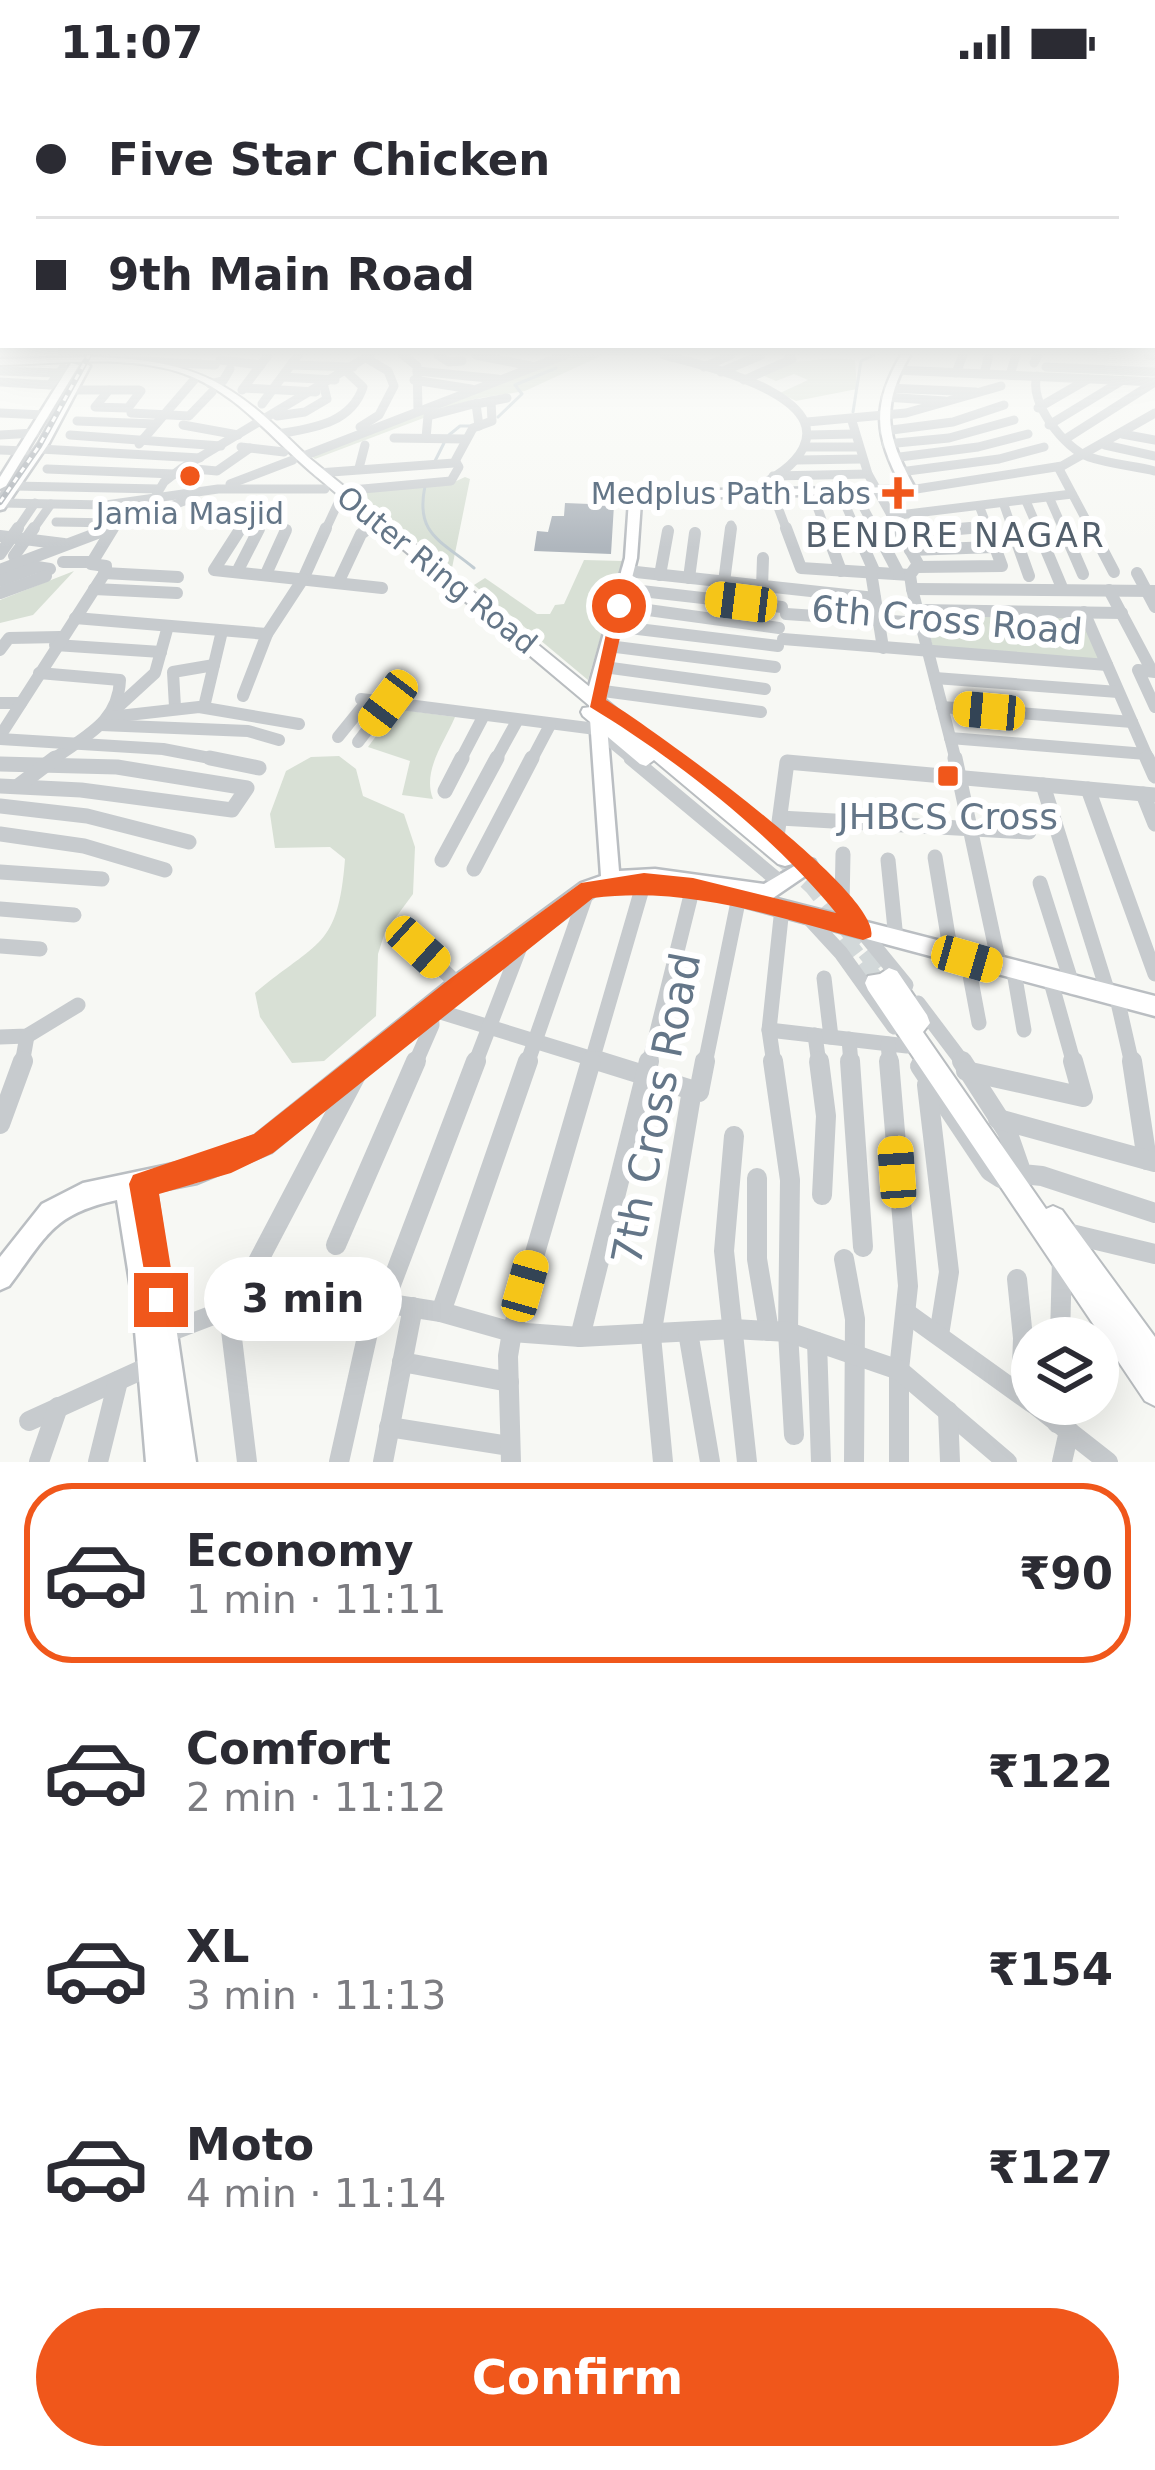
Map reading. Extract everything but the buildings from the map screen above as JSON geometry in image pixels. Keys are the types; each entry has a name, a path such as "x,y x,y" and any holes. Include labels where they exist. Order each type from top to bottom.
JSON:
{"highway":[{"name":"Outer Ring Road","path":"265,419 325,489 340,496 598,710"},
{"name":"Outer Ring Road","path":"266,419 291,454 319,472 371,527 598,710"},
{"path":"598,710 787,867"},
{"path":"882,980 1062,1242 1155,1391"},
{"path":"1062,1242 1155,1361"}],"main road":[{"path":"1,505 14,465 42,419"},
{"path":"7,486 40,449 56,419"},
{"path":"601,885 598,710 638,497 910,490 892,458 888,419"},
{"path":"0,1276 50,1212 83,1195 231,1159 263,1144 525,934 601,885 641,875 694,879 761,893 787,867"},
{"path":"601,885 644,882 739,897 1155,1006"},
{"path":"135,1186 182,1462"},
{"path":"160,1462 162,1352"}],"street":[{"path":"130,454 159,419"},
{"path":"7,486 156,494 178,471 259,419"},
{"path":"278,434 330,419"},
{"path":"0,570 256,474 360,419"},
{"path":"70,435 291,454 371,419"},
{"path":"428,419 431,463"},
{"path":"456,462 477,419"},
{"path":"462,426 492,419"},
{"path":"755,495 754,489 796,460 808,435 805,419"},
{"path":"807,422 857,419"},
{"path":"910,419 949,438 1014,420 1062,465 1072,494 1114,572"},
{"path":"1045,419 1084,456 1155,471"},
{"path":"1049,425 1059,419"},
{"path":"1067,438 1096,419"},
{"path":"910,490 1062,465 1144,419"},
{"path":"77,421 156,424"},
{"path":"852,421 868,474 910,550 919,616 1024,1030"},
{"path":"183,425 238,435"},
{"path":"0,435 35,434"},
{"path":"394,465 394,434 465,439"},
{"path":"808,435 854,434"},
{"path":"892,458 978,447 1028,434"},
{"path":"1122,434 1155,440"},
{"path":"1105,445 1155,456"},
{"path":"359,468 365,446"},
{"path":"804,447 858,447"},
{"path":"900,472 999,459 1044,447"},
{"path":"47,470 217,471 250,448"},
{"path":"40,449 200,458"},
{"path":"0,450 25,451"},
{"path":"796,460 862,459"},
{"path":"319,472 456,462"},
{"path":"243,697 267,634 303,578 340,496 451,481 459,467 456,462"},
{"path":"0,465 14,465"},
{"path":"773,476 868,474"},
{"path":"1,505 68,505 218,488 325,489"},
{"path":"847,492 873,573 883,648"},
{"path":"847,492 910,576"},
{"path":"773,494 801,568"},
{"path":"812,494 841,571"},
{"path":"891,516 1072,494"},
{"path":"1048,497 1083,574"},
{"path":"1026,501 1063,590"},
{"path":"0,554 5,536 35,503"},
{"path":"14,556 51,504"},
{"path":"68,505 56,522 118,525"},
{"path":"1004,505 1029,576"},
{"path":"910,576 1002,566 980,508"},
{"path":"92,562 118,525"},
{"path":"243,525 214,570 382,588"},
{"path":"724,583 734,546 731,525"},
{"path":"338,583 362,534 371,527"},
{"path":"901,534 987,527"},
{"path":"31,558 50,529"},
{"path":"236,572 259,529"},
{"path":"266,574 286,530"},
{"path":"660,575 668,531"},
{"path":"689,578 695,533"},
{"path":"5,536 69,544"},
{"path":"910,550 994,547"},
{"path":"762,587 763,558"},
{"path":"63,562 92,562"},
{"path":"92,562 92,566 106,566 104,573 1,735 163,748 260,768"},
{"path":"0,580 37,567 48,572 0,593"},
{"path":"784,567 1063,590 1150,591"},
{"path":"627,571 875,598"},
{"path":"104,573 178,577"},
{"path":"1137,573 1155,608"},
{"path":"729,707 744,585"},
{"path":"94,589 177,593"},
{"path":"624,589 879,620 1122,613"},
{"path":"1109,590 1154,671"},
{"path":"619,606 738,622 780,638"},
{"path":"1084,612 1155,776"},
{"path":"75,617 267,634"},
{"path":"18,786 76,744 153,675 168,626"},
{"path":"613,626 736,641 780,638"},
{"path":"204,707 222,631"},
{"path":"0,650 9,638 161,652"},
{"name":"6th Cross Road","path":"780,638 1107,665"},
{"path":"608,646 775,668"},
{"path":"153,675 214,665"},
{"path":"604,667 765,689"},
{"path":"1154,671 1138,670 1155,707"},
{"path":"173,672 175,707"},
{"path":"39,674 121,680 110,716"},
{"path":"934,678 1118,692"},
{"path":"338,737 364,699 550,725 598,710 729,707 761,712"},
{"path":"0,703 21,703"},
{"path":"358,742 388,703"},
{"path":"110,716 204,707 299,724"},
{"path":"942,707 1132,722"},
{"path":"598,710 639,728 777,837"},
{"path":"110,716 248,731 279,740"},
{"path":"445,791 483,717"},
{"path":"442,860 517,721"},
{"path":"474,869 550,725"},
{"path":"950,738 1145,754"},
{"path":"1019,1180 1020,1154 863,930 842,905 787,867 777,837 788,762 1149,794 1155,824"},
{"path":"0,764 117,767 248,788 232,810 0,786"},
{"path":"998,1119 1151,1161 1142,1106 1113,997 1043,785"},
{"path":"1088,789 1155,974"},
{"path":"0,806 87,816 189,842"},
{"path":"780,818 1029,832"},
{"path":"0,834 84,846 166,870"},
{"path":"842,905 843,854"},
{"path":"935,857 980,1024"},
{"path":"888,860 896,939"},
{"path":"0,872 102,879"},
{"path":"389,1427 511,1454 512,1332 644,882"},
{"path":"1040,883 1073,988"},
{"path":"441,1312 537,1042 601,885"},
{"path":"580,1337 693,887"},
{"name":"7th Cross Road","path":"663,1462 651,1336 692,1090 699,1092 739,897"},
{"path":"778,1332 790,1180 769,1030 782,908"},
{"path":"0,909 74,915"},
{"path":"806,915 841,953 898,1045 925,1075 990,1171 1019,1180 1042,1176 1155,1213"},
{"path":"339,1462 369,1328 384,1303 525,934"},
{"path":"0,946 40,949"},
{"path":"418,947 459,986"},
{"path":"824,978 854,1253 854,1462"},
{"path":"966,1071 1083,1097 1051,982"},
{"path":"0,1037 27,1036 78,1005"},
{"path":"336,1245 432,1025 431,1009 692,1090"},
{"path":"769,1030 898,1045"},
{"path":"0,1124 23,1062 27,1036"},
{"path":"822,1195 832,1037"},
{"path":"898,1045 908,1314 899,1370 899,1462"},
{"path":"248,1462 231,1330 234,1307 359,1068"},
{"path":"925,1075 949,1272 939,1335"},
{"path":"734,1136 724,1251 747,1462"},
{"path":"757,1178 757,1259 778,1332 794,1435"},
{"path":"1060,1317 1062,1242 1155,1254"},
{"path":"1017,1279 1021,1317"},
{"path":"384,1303 441,1312 512,1332 580,1337 733,1329 778,1332 818,1342 899,1370 1005,1461"},
{"path":"29,1421 118,1381 234,1307"},
{"path":"382,1462 412,1307"},
{"path":"908,1314 1011,1387"},
{"path":"688,1332 710,1462"},
{"path":"818,1342 821,1462"},
{"path":"402,1363 508,1382"},
{"path":"98,1462 118,1381"},
{"path":"39,1462 58,1408"},
{"path":"947,1412 950,1462"},
{"path":"1062,1425 1062,1462"},
{"path":"1068,1425 1108,1462"}],"shaded area":[{"path":"403,419 420,419 315,459 310,455"},
{"path":"470,479 452,568 351,492 450,484"},
{"path":"584,560 623,561 588,680 474,585 485,578 537,614 550,614 555,605 564,604"},
{"path":"74,571 33,615 0,623 0,600"},
{"path":"922,612 1084,615 1102,663 933,647"},
{"path":"396,709 455,717 432,768 433,799 402,795 410,761 368,747"},
{"path":"339,756 356,769 363,796 404,814 415,847 413,894 385,932 378,954 376,1016 324,1061 292,1063 260,1017 255,993 309,951 330,927 345,859 330,847 275,848 270,814 286,771 311,757"}],"waterway":[{"path":"449,435 460,426 472,426"},
{"path":"435,461 444,443"},
{"path":"425,486 427,526 474,568"}],"tunnel":[{"path":"785,858 814,885 889,978"},
{"path":"842,939 876,983"}],"railway":[{"path":"0,502 54,419"}],"place":[{"name":"Jamia Masjid","path":"190,476"},
{"name":"Medplus Path Labs","path":"898,493"},
{"name":"JHBCS Cross","path":"948,776"}],"district":[{"name":"BENDRE NAGAR","path":"956,535"}],"route":[{"path":"161,1300 143,1184 196,1171 263,1144 588,889 644,882 693,887 863,930 821,879 777,837 639,728 597,703 596,689 619,606"}]}
